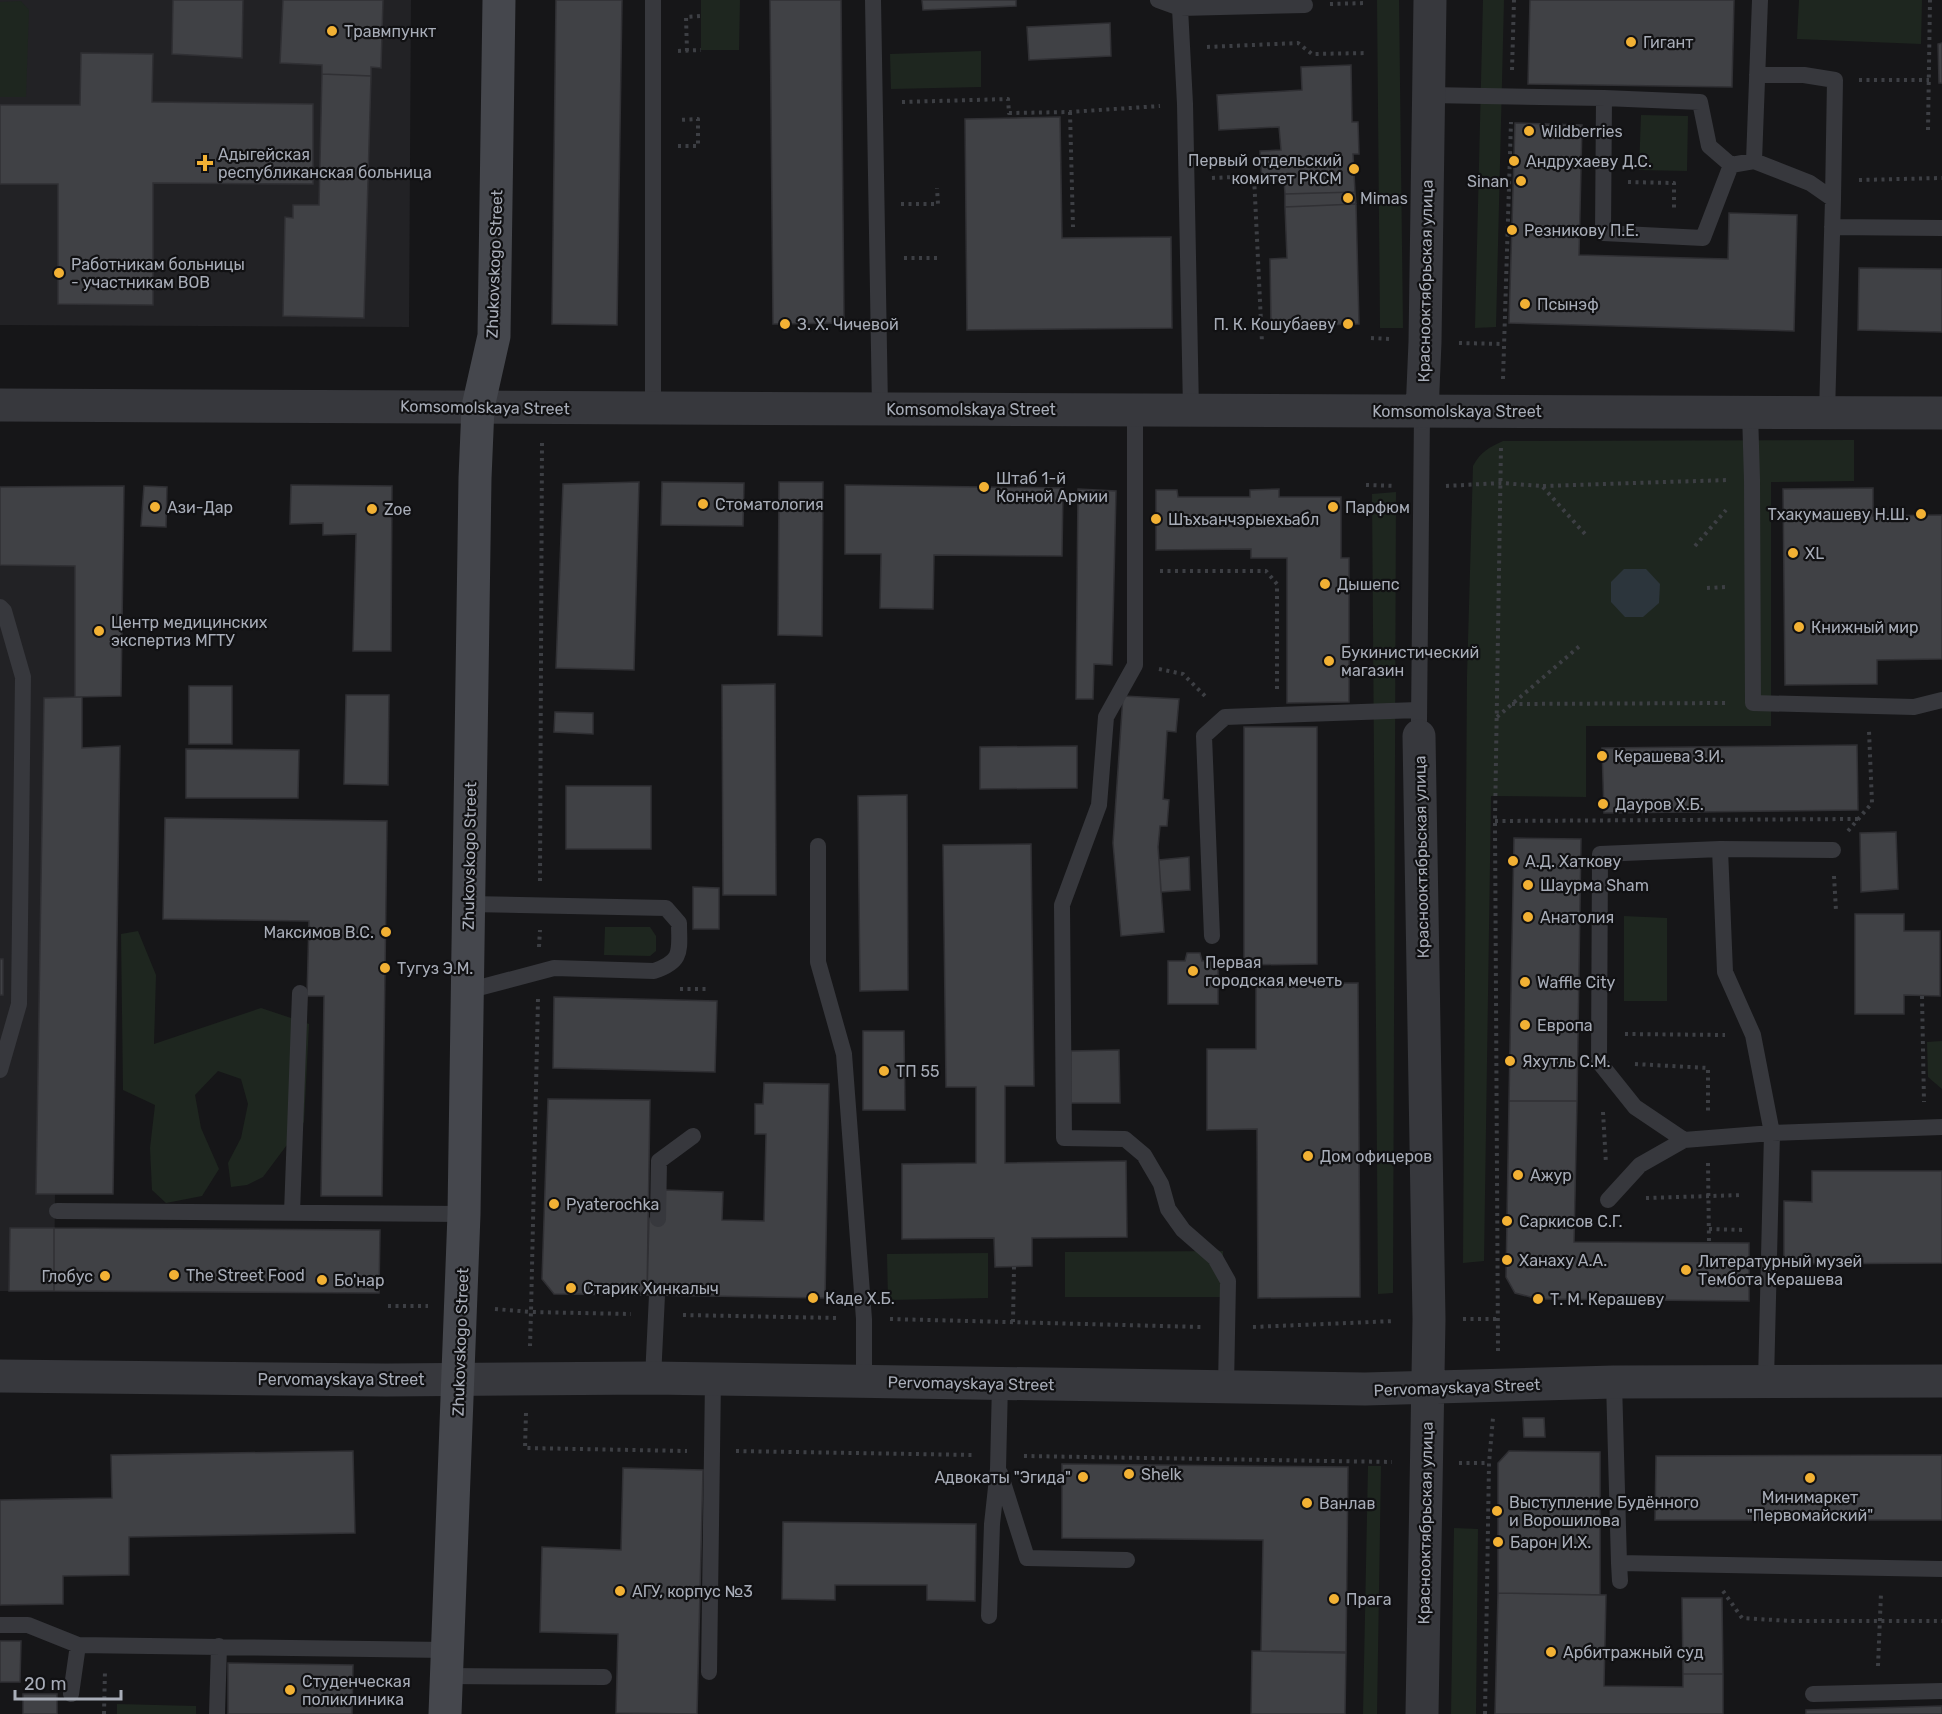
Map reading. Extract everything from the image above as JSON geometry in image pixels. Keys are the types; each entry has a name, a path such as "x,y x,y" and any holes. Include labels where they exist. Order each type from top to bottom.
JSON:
{"street":[{"name":"Zhukovskogo Street","path":"445,1714 464,1214 475,478 478,407 494,336 499,0"},
{"name":"Краснооктябрьская улица","path":"1422,413 1430,0"},
{"name":"Komsomolskaya Street","path":"0,405 880,408 1422,413 1942,413"},
{"name":"Краснооктябрьская улица","path":"1419,723 1429,1319 1422,1714"},
{"name":"Pervomayskaya Street","path":"0,1376 374,1380 653,1378 1426,1388 1614,1382 1942,1381"}],"lane":[{"path":"653,0 653,408"},
{"path":"873,0 880,408"},
{"path":"1158,0 1180,8 1305,5"},
{"path":"1755,161 1760,0"},
{"path":"1180,8 1185,104 1191,411"},
{"path":"1757,75 1804,75 1835,80 1827,413"},
{"path":"1429,95 1700,102 1709,146 1731,165"},
{"path":"1604,98 1603,233 1703,238 1731,165"},
{"path":"1731,165 1755,161 1809,183 1833,199"},
{"path":"1832,227 1942,228"},
{"path":"1135,410 1135,665 1106,717 1099,805 1062,905 1064,1138 1125,1139 1144,1155 1161,1184 1168,1209 1183,1230 1215,1258 1228,1281 1226,1386"},
{"path":"1750,412 1753,703 1914,707 1942,700"},
{"name":"Краснооктябрьская улица","path":"1419,723 1422,413"},
{"path":"0,607 4,611 23,677 19,1004 0,1070"},
{"path":"1212,936 1204,736 1225,717 1277,715 1419,723"},
{"path":"818,846 818,962 844,1054 864,1319 864,1381"},
{"path":"1684,1140 1635,1107 1599,1062 1600,854 1720,849 1833,850"},
{"path":"1720,849 1725,972 1753,1035 1773,1132 1767,1381"},
{"path":"467,991 555,968 654,971 669,966 679,953 679,923 666,908 469,904"},
{"path":"292,1213 300,993"},
{"path":"1608,1200 1640,1165 1684,1140 1773,1132 1942,1127"},
{"path":"658,1219 659,1161 693,1136"},
{"path":"57,1211 464,1214"},
{"path":"653,1378 657,1295"},
{"path":"709,1672 713,1379"},
{"path":"1614,1382 1614,1443 1620,1581"},
{"path":"989,1616 992,1524 999,1462 1000,1383"},
{"path":"999,1462 1027,1558 1127,1560"},
{"path":"1619,1563 1942,1569"},
{"path":"0,1625 28,1625 78,1645 219,1646 604,1677"},
{"path":"71,1694 78,1645"},
{"path":"217,1714 219,1646"},
{"path":"1813,1694 1942,1691"}],"path":[{"path":"1485,1714 1489,1463 1497,1386 1495,821 1502,412 1514,0"},
{"path":"1928,130 1930,0"},
{"path":"1305,5 1367,3"},
{"path":"687,51 686,17 701,16"},
{"path":"1182,48 1298,43 1312,54 1368,53"},
{"path":"1835,80 1929,80"},
{"path":"874,103 1008,99 1009,113 1070,112 1185,104"},
{"path":"1070,112 1073,226"},
{"path":"1186,179 1254,176 1262,343"},
{"path":"1834,181 1942,178"},
{"path":"1603,182 1674,183 1673,236"},
{"path":"876,205 938,204 937,188"},
{"path":"877,259 939,258"},
{"path":"542,438 540,905 531,1312 1227,1328 1368,1323"},
{"path":"1501,483 1542,486 1752,480"},
{"path":"1542,486 1585,534"},
{"path":"1135,571 1266,571 1277,584 1277,715"},
{"path":"1497,717 1582,644"},
{"path":"1135,665 1183,674 1225,717"},
{"path":"1512,704 1753,703"},
{"path":"1836,911 1833,850 1872,803 1869,706"},
{"path":"1495,821 1858,819"},
{"path":"1922,996 1924,1104"},
{"path":"1600,1033 1753,1035"},
{"path":"1709,1243 1708,1196 1708,1068 1599,1062 1608,1200 1708,1196 1745,1195"},
{"path":"1709,1229 1770,1231"},
{"path":"1013,1322 1014,1267"},
{"path":"525,1448 712,1451 999,1462 1362,1461"},
{"path":"1705,1565 1742,1618 1880,1622 1942,1621"},
{"path":"1877,1692 1882,1568"},
{"path":"104,1714 105,1645"}],"shaded area":[{"name":"Адыгейская республиканская больница","path":"0,0 411,0 409,327 0,325"},
{"path":"701,0 740,0 739,50 701,50"},
{"path":"1377,0 1399,0 1403,328 1380,328"},
{"path":"1483,0 1504,0 1496,327 1475,328"},
{"path":"1799,0 1922,0 1921,44 1797,39"},
{"path":"21,1 29,10 26,97 0,97 0,2"},
{"path":"981,51 981,87 891,89 890,54"},
{"path":"1641,115 1688,116 1687,171 1639,170"},
{"path":"1854,440 1854,481 1771,482 1771,726 1586,726 1586,797 1491,796 1484,1261 1463,1263 1467,676 1473,466 1486,451 1503,441"},
{"path":"124,486 121,696 82,697 82,748 120,746 113,1194 55,1194 54,1291 0,1291 0,487"},
{"path":"1396,492 1393,1293 1378,1294 1372,494"},
{"path":"1624,569 1646,569 1660,584 1659,603 1643,617 1625,617 1611,602 1611,582"},
{"path":"1624,916 1667,918 1667,1001 1624,1001"},
{"path":"605,927 650,927 656,936 656,951 650,956 604,955"},
{"path":"138,931 156,975 154,1044 261,1008 309,1024 304,1122 263,1177 247,1185 231,1187 228,1163 241,1138 248,1104 241,1079 218,1071 195,1095 201,1128 219,1169 202,1196 166,1203 152,1190 150,1148 155,1105 123,1090 121,934"},
{"path":"1942,1041 1942,1089 1928,1077 1927,1042"},
{"path":"1223,1251 1223,1297 1065,1297 1065,1252"},
{"path":"988,1253 988,1298 888,1300 887,1254"},
{"path":"1368,1466 1381,1466 1377,1714 1363,1714"},
{"path":"1454,1528 1478,1529 1476,1714 1451,1714"},
{"path":"117,1704 196,1706 196,1714 117,1714"}],"building":[{"path":"173,0 243,0 242,58 172,54"},
{"name":"Травмпункт","path":"283,0 383,0 381,68 371,67 371,76 322,74 322,65 280,63"},
{"path":"556,0 622,0 617,325 552,324"},
{"path":"770,0 841,0 844,323 773,324"},
{"path":"922,0 1016,0 1016,6 923,10"},
{"name":"Гигант","path":"1530,0 1734,0 1732,87 1528,84"},
{"path":"1110,23 1111,56 1029,60 1027,27"},
{"path":"1942,43 1942,83 1939,83 1938,44"},
{"path":"81,53 153,54 152,102 313,104 313,184 153,183 153,305 58,304 58,184 0,184 0,105 80,105"},
{"path":"1351,65 1352,122 1358,122 1359,154 1353,154 1355,192 1285,194 1284,181 1262,182 1260,151 1281,150 1279,127 1219,130 1217,95 1302,90 1301,67"},
{"path":"322,74 371,76 364,318 283,316 285,217 293,218 293,205 319,205"},
{"path":"1060,117 1062,238 1171,237 1172,328 967,330 965,119"},
{"path":"1515,123 1582,125 1579,255 1728,259 1729,213 1797,215 1794,331 1509,323"},
{"path":"1515,123 1582,125 1579,255 1728,259 1729,213 1797,215 1794,331 1509,323"},
{"path":"1355,192 1356,204 1285,207 1285,194"},
{"path":"1356,204 1359,324 1271,326 1270,259 1287,258 1285,207"},
{"path":"1859,268 1942,269 1942,332 1858,330"},
{"path":"639,482 634,670 556,668 563,484"},
{"name":"Стоматология","path":"662,482 744,483 743,526 661,525"},
{"path":"779,482 823,482 822,636 778,635"},
{"path":"291,485 392,486 391,651 353,651 356,534 323,535 323,523 290,524"},
{"path":"845,485 1063,488 1062,556 934,555 933,609 880,608 881,554 845,554"},
{"name":"Центр медицинских экспертиз МГТУ","path":"124,486 121,696 75,697 75,566 0,565 0,487"},
{"name":"Ази-Дар","path":"144,486 167,487 166,527 141,526"},
{"path":"1873,488 1873,516 1942,515 1942,659 1877,660 1877,684 1785,685 1783,489"},
{"path":"1078,489 1116,491 1112,665 1094,664 1093,699 1076,699"},
{"path":"1279,489 1279,497 1341,497 1341,558 1349,558 1349,702 1287,703 1287,558 1251,558 1251,549 1156,550 1156,490 1177,490 1178,497 1250,497 1250,490"},
{"path":"775,684 776,895 723,895 722,685"},
{"path":"189,686 232,686 232,744 189,744"},
{"path":"346,695 389,695 388,785 344,784"},
{"path":"1123,696 1179,699 1176,732 1167,731 1163,799 1169,800 1167,826 1160,826 1158,847 1164,932 1121,936 1113,843"},
{"path":"82,697 82,748 120,746 113,1194 36,1194 44,698"},
{"path":"555,712 593,713 593,734 554,732"},
{"path":"1244,727 1317,727 1317,964 1244,965"},
{"path":"1857,745 1858,810 1604,813 1602,748"},
{"path":"1077,746 1077,788 980,789 980,747"},
{"path":"186,749 299,750 298,798 186,798"},
{"path":"566,786 651,786 651,849 566,849"},
{"path":"907,795 908,990 860,991 858,796"},
{"path":"165,818 387,821 382,1196 321,1196 324,996 307,996 309,921 163,919"},
{"path":"1896,832 1898,889 1861,892 1860,833"},
{"path":"1514,838 1581,839 1577,1101 1509,1101"},
{"path":"1031,844 1034,1086 1005,1086 1005,1163 1126,1161 1127,1237 1032,1238 1032,1266 995,1267 994,1238 902,1239 902,1164 976,1163 976,1087 946,1087 943,845"},
{"path":"1189,857 1190,890 1161,892 1159,860"},
{"path":"693,887 719,888 719,929 693,929"},
{"path":"1855,914 1904,914 1904,931 1940,931 1940,996 1904,995 1904,1014 1855,1014"},
{"name":"Первая городская мечеть","path":"1187,953 1200,953 1202,961 1218,961 1218,1004 1168,1004 1168,961 1185,961"},
{"path":"0,959 3,959 3,995 0,995"},
{"name":"Дом офицеров","path":"1358,983 1360,1297 1258,1298 1257,1129 1207,1130 1207,1049 1256,1049 1256,984"},
{"path":"554,997 717,1001 715,1072 553,1068"},
{"name":"ТП 55","path":"863,1031 904,1031 905,1110 863,1110"},
{"path":"1119,1050 1120,1103 1071,1103 1071,1051"},
{"path":"764,1083 829,1084 825,1298 647,1295 649,1218 665,1219 665,1190 723,1192 722,1220 764,1221 766,1134 755,1134 755,1104 763,1104"},
{"path":"548,1099 650,1100 647,1295 554,1294 542,1279"},
{"path":"1509,1101 1577,1101 1574,1242 1749,1243 1749,1301 1538,1299 1515,1293 1506,1277"},
{"path":"1812,1171 1942,1171 1942,1263 1784,1264 1784,1201 1812,1202"},
{"path":"10,1228 54,1228 54,1291 9,1291"},
{"path":"54,1228 380,1230 379,1293 54,1291"},
{"path":"1523,1418 1544,1418 1545,1437 1524,1437"},
{"path":"353,1451 355,1533 129,1537 129,1575 63,1576 63,1604 0,1605 0,1500 112,1498 111,1455"},
{"path":"1509,1451 1600,1452 1600,1595 1498,1593 1498,1463"},
{"path":"1942,1455 1942,1520 1655,1520 1656,1456"},
{"path":"1062,1464 1348,1467 1346,1652 1261,1651 1263,1540 1062,1538"},
{"name":"АГУ, корпус №3","path":"623,1468 703,1470 697,1714 616,1713 618,1634 540,1632 542,1547 621,1550"},
{"path":"783,1522 976,1524 975,1601 927,1600 927,1585 835,1585 835,1600 782,1599"},
{"path":"1498,1593 1606,1595 1604,1686 1683,1687 1683,1674 1723,1674 1723,1714 1495,1714"},
{"path":"1682,1598 1722,1598 1723,1674 1683,1674"},
{"path":"0,1641 21,1641 20,1682 0,1682"},
{"path":"1252,1651 1346,1653 1345,1714 1251,1714"},
{"name":"Студенческая поликлиника","path":"228,1663 353,1665 352,1714 228,1714"},
{"path":"23,1694 57,1694 57,1714 23,1714"},
{"path":"1942,1706 1942,1714 1806,1714 1806,1710"}],"place":[{"name":"Травмпункт","path":"332,31"},
{"name":"Гигант","path":"1631,42"},
{"name":"Wildberries","path":"1529,131"},
{"name":"Андрухаеву Д.С.","path":"1514,161"},
{"name":"Адыгейская республиканская больница","path":"205,163"},
{"name":"Первый отдельский комитет РКСМ","path":"1354,169"},
{"name":"Sinan","path":"1521,181"},
{"name":"Mimas","path":"1348,198"},
{"name":"Резникову П.Е.","path":"1512,230"},
{"name":"Работникам больницы - участникам ВОВ","path":"59,273"},
{"name":"Псынэф","path":"1525,304"},
{"name":"З. Х. Чичевой","path":"785,324"},
{"name":"П. К. Кошубаеву","path":"1348,324"},
{"name":"Штаб 1-й Конной Армии","path":"984,487"},
{"name":"Стоматология","path":"703,504"},
{"name":"Ази-Дар","path":"155,507"},
{"name":"Парфюм","path":"1333,507"},
{"name":"Zoe","path":"372,509"},
{"name":"Тхакумашеву Н.Ш.","path":"1921,514"},
{"name":"Шъхьанчэрыехьабл","path":"1156,519"},
{"name":"XL","path":"1793,553"},
{"name":"Дышепс","path":"1325,584"},
{"name":"Книжный мир","path":"1799,627"},
{"name":"Центр медицинских экспертиз МГТУ","path":"99,631"},
{"name":"Букинистический магазин","path":"1329,661"},
{"name":"Керашева З.И.","path":"1602,756"},
{"name":"Дауров Х.Б.","path":"1603,804"},
{"name":"А.Д. Хаткову","path":"1513,861"},
{"name":"Шаурма Sham","path":"1528,885"},
{"name":"Анатолия","path":"1528,917"},
{"name":"Максимов В.С.","path":"386,932"},
{"name":"Тугуз Э.М.","path":"385,968"},
{"name":"Первая городская мечеть","path":"1193,971"},
{"name":"Waffle City","path":"1525,982"},
{"name":"Европа","path":"1525,1025"},
{"name":"Яхутль С.М.","path":"1510,1061"},
{"name":"ТП 55","path":"884,1071"},
{"name":"Дом офицеров","path":"1308,1156"},
{"name":"Ажур","path":"1518,1175"},
{"name":"Pyaterochka","path":"554,1204"},
{"name":"Саркисов С.Г.","path":"1507,1221"},
{"name":"Ханаху А.А.","path":"1507,1260"},
{"name":"Литературный музей Тембота Керашева","path":"1686,1270"},
{"name":"The Street Food","path":"174,1275"},
{"name":"Глобус","path":"105,1276"},
{"name":"Бо'нар","path":"322,1280"},
{"name":"Старик Хинкалыч","path":"571,1288"},
{"name":"Каде Х.Б.","path":"813,1298"},
{"name":"Т. М. Керашеву","path":"1538,1299"},
{"name":"Shelk","path":"1129,1474"},
{"name":"Адвокаты \"Эгида\"","path":"1083,1477"},
{"name":"Минимаркет \"Первомайский\"","path":"1810,1478"},
{"name":"Ванлав","path":"1307,1503"},
{"name":"Выступление Будённого и Ворошилова","path":"1497,1511"},
{"name":"Барон И.Х.","path":"1498,1542"},
{"name":"АГУ, корпус №3","path":"620,1591"},
{"name":"Прага","path":"1334,1599"},
{"name":"Арбитражный суд","path":"1551,1652"},
{"name":"Студенческая поликлиника","path":"290,1690"}]}
